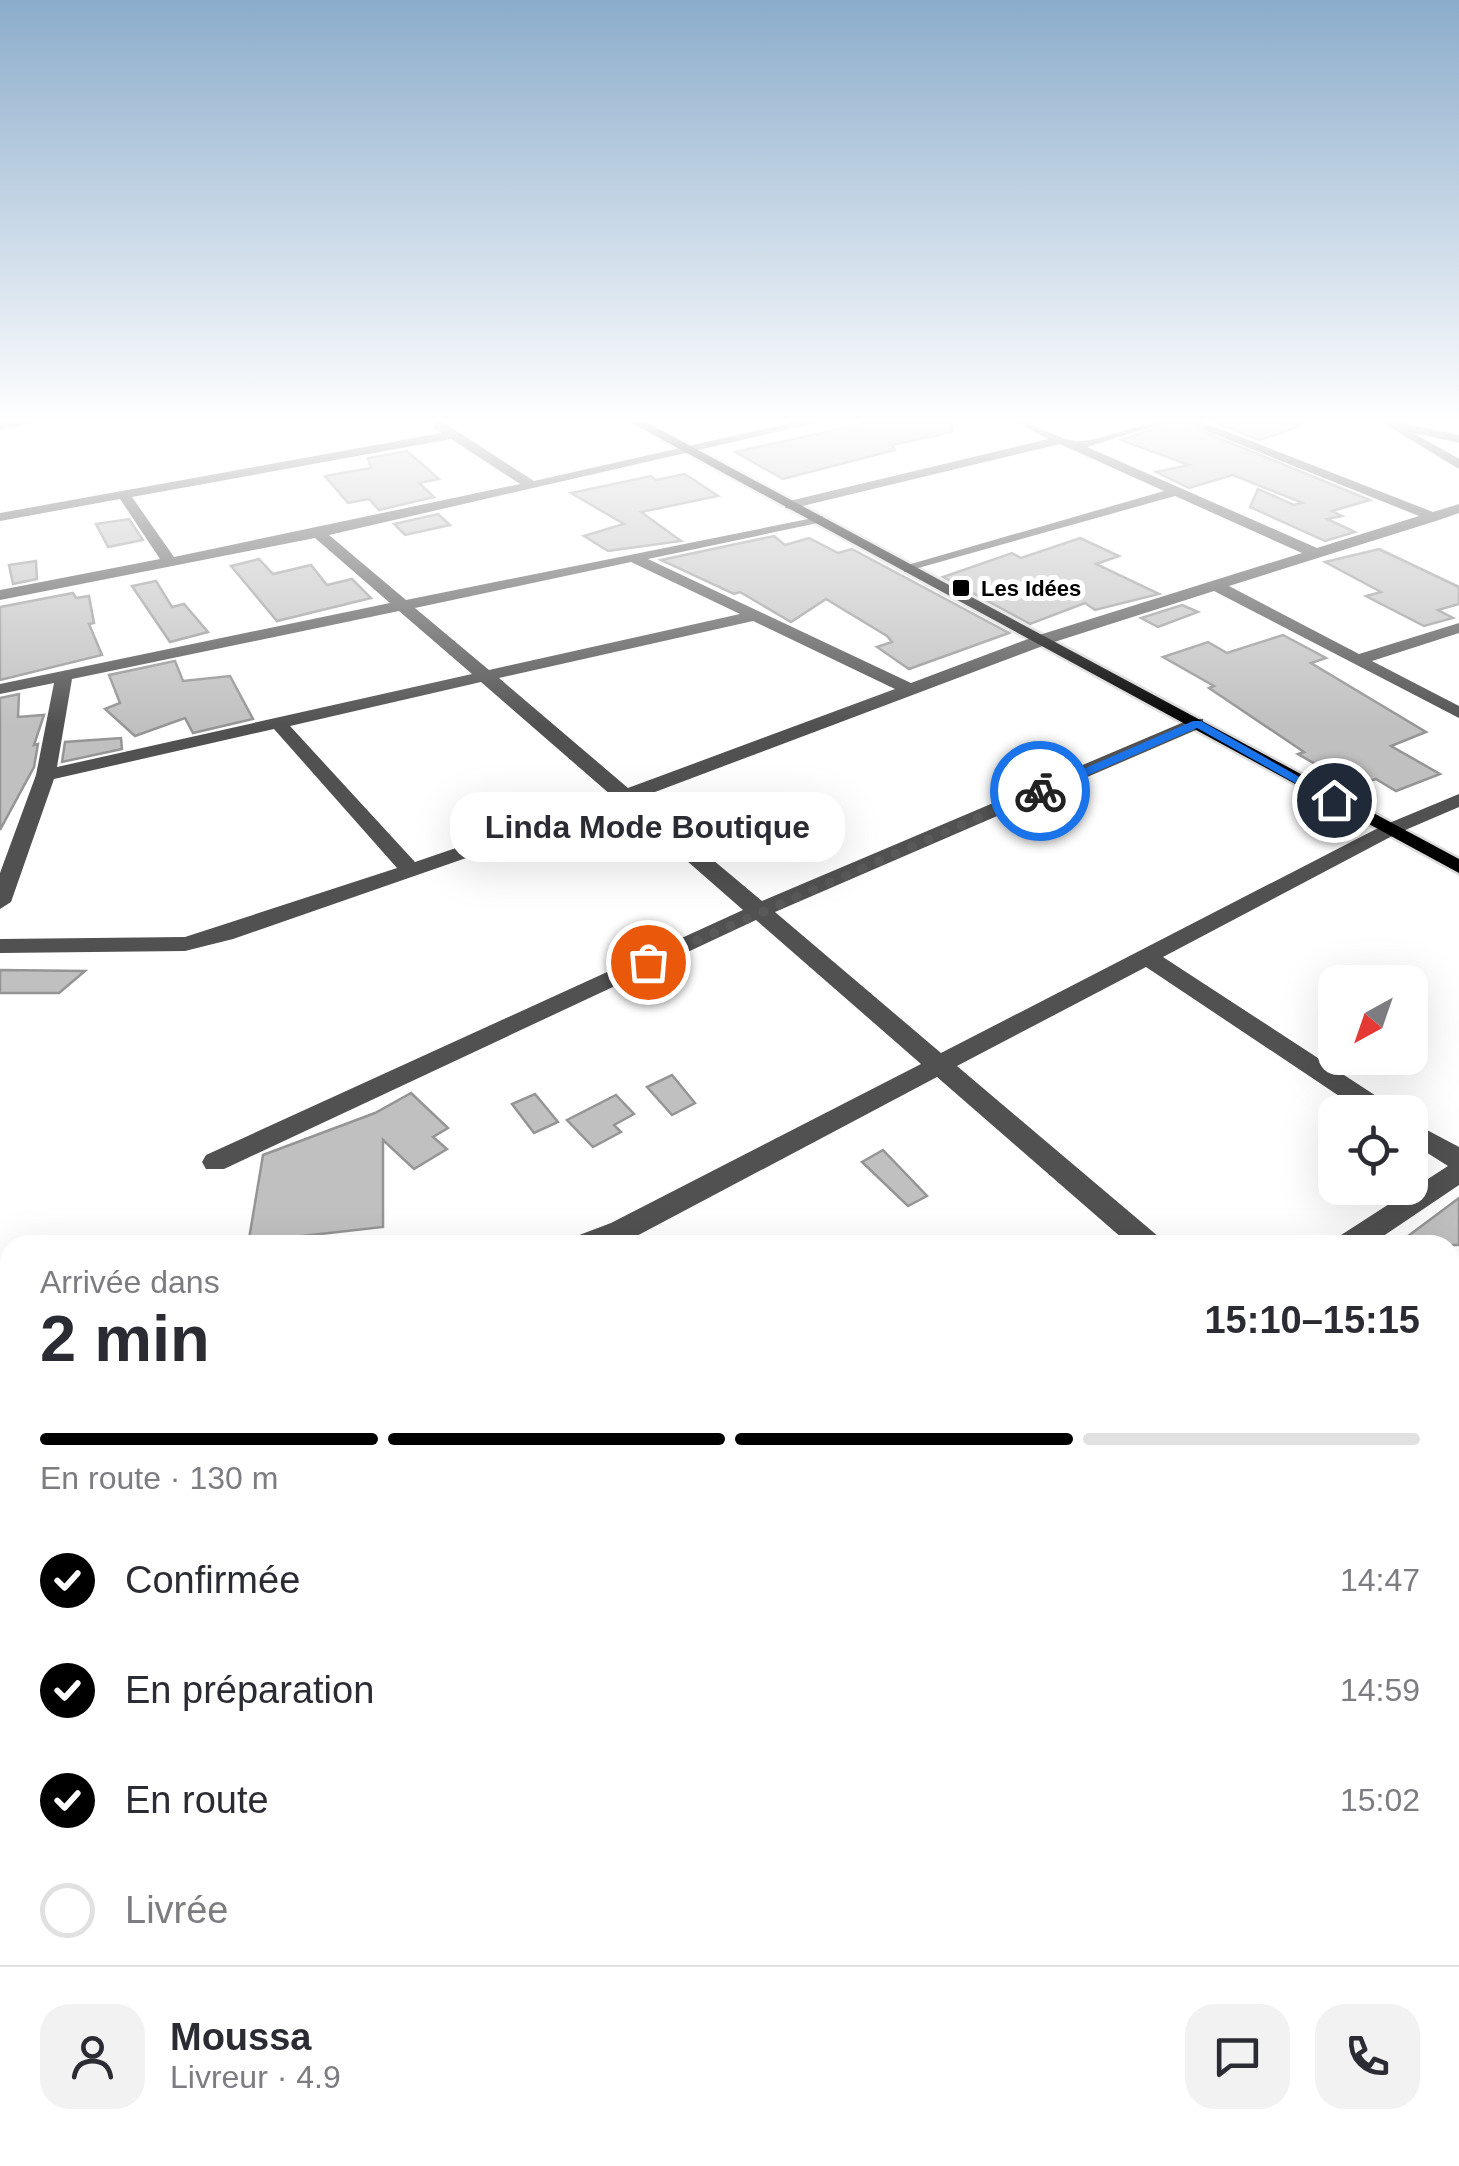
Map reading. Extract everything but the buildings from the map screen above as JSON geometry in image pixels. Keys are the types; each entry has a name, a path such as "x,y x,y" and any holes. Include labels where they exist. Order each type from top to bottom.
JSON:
{"main road":[{"path":"824,523 1459,867"}],"street":[{"path":"144,523 170,562"},
{"path":"0,595 363,523"},
{"path":"0,689 802,523"},
{"path":"908,569 1067,523"},
{"path":"1246,523 1317,554"},
{"path":"0,946 196,942 622,797 1042,640 1415,523"},
{"path":"318,533 937,1068 1137,1235"},
{"path":"632,556 907,688"},
{"path":"1216,585 1459,713"},
{"path":"46,776 754,616"},
{"path":"1360,660 1459,628"},
{"path":"0,902 46,776 64,674"},
{"path":"277,722 411,870"},
{"path":"215,1162 756,912 1197,723"},
{"path":"610,1235 1389,830 1459,800"},
{"path":"1147,957 1355,1095"},
{"path":"1428,1141 1459,1160"},
{"path":"1363,1235 1459,1172"}],"way so far":[{"path":"648,962 1040,791"}],"place":[{"name":"Les Idées","path":"961,588"},
{"name":"Linda Mode Boutique","path":"648,962"}],"route":[{"path":"1040,791 1197,723 1334,800"}]}
